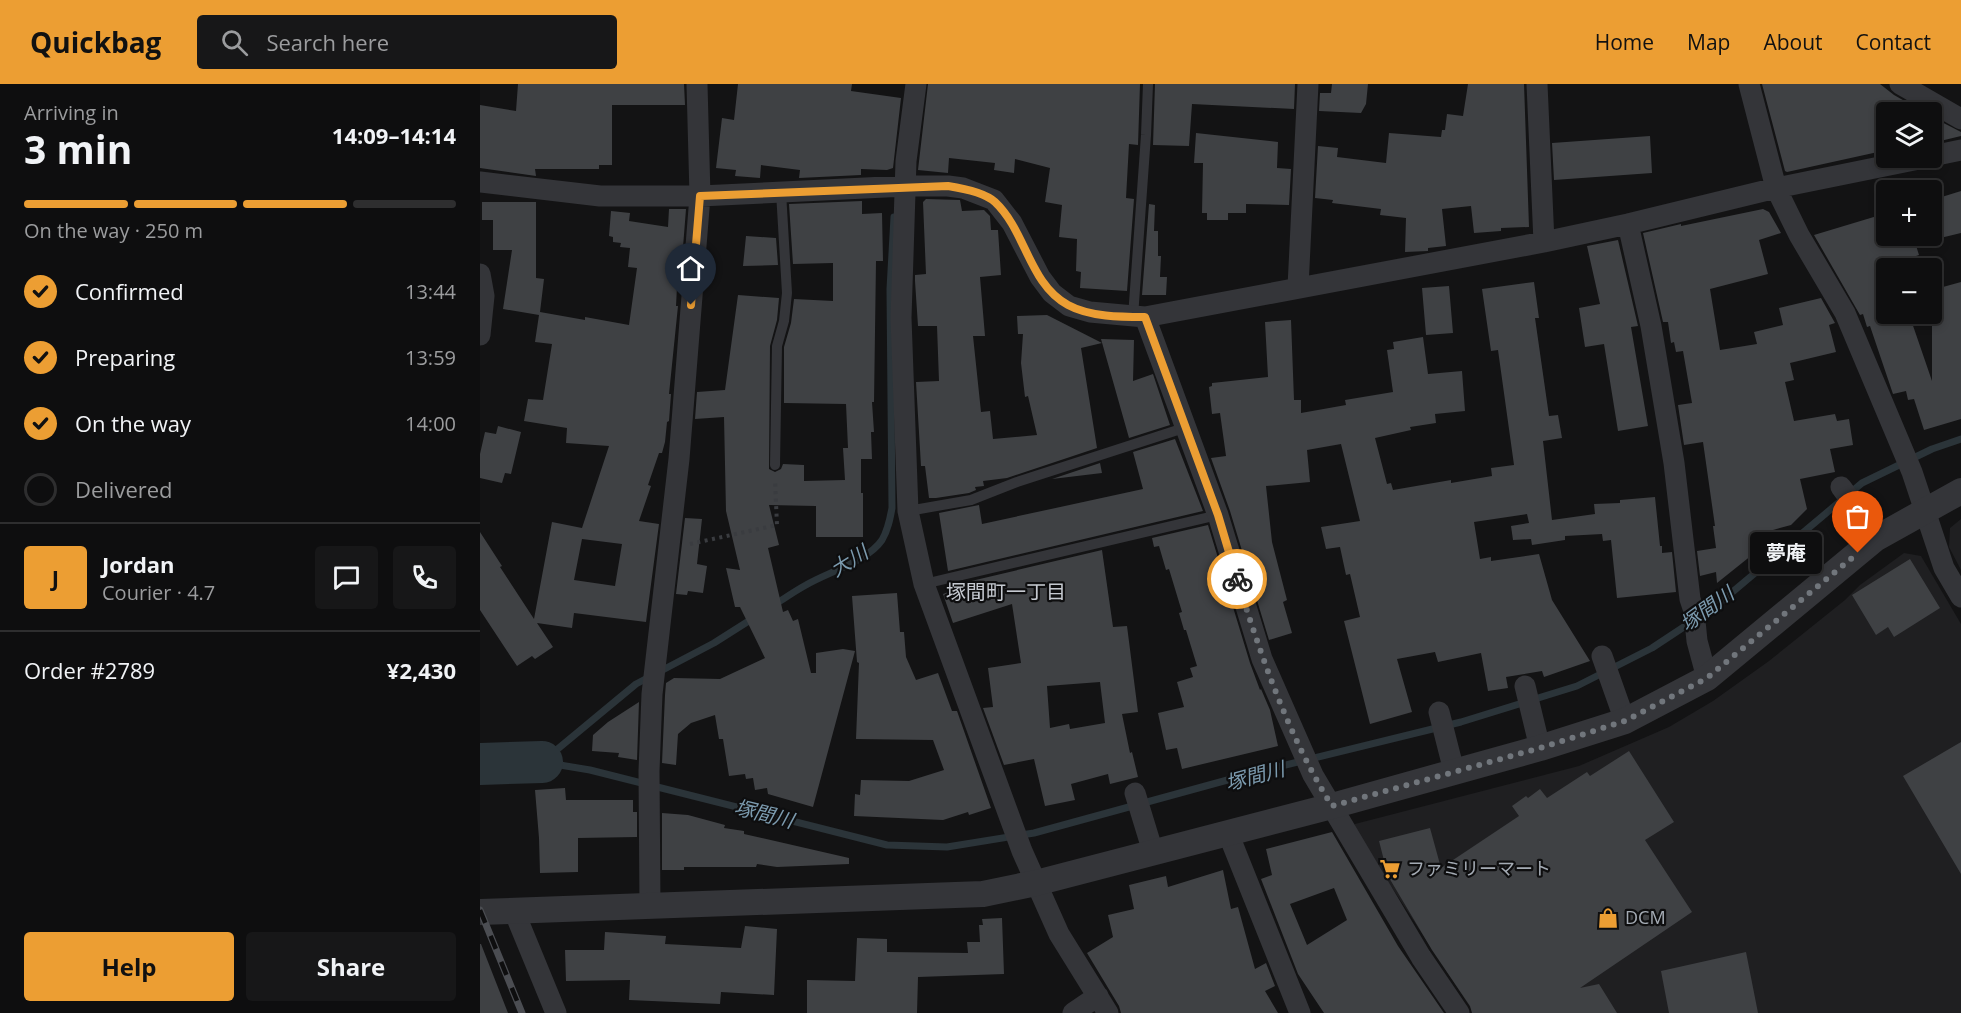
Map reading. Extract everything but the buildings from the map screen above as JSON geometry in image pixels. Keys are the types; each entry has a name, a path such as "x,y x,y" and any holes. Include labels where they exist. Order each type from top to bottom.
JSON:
{"street":[{"path":"650,907 649,771 652,694 679,459 700,196 697,84"},
{"path":"916,84 906,161 901,318 908,511 924,584 1022,851 1059,934 1103,1004 1073,1013"},
{"path":"1298,287 1308,84"},
{"path":"1537,84 1544,242"},
{"path":"1749,84 1776,188 1799,235 1845,313 1912,472 1944,568 1961,597"},
{"path":"1900,84 1961,119"},
{"path":"1942,154 1961,150"},
{"path":"480,182 600,196 700,196 906,186 963,188 994,200 1012,223 1040,277 1052,293 1069,306 1090,312 1139,317 1544,242 1776,188 1876,168"},
{"path":"1628,224 1651,326 1674,463 1690,599 1694,610 1697,641 1707,678"},
{"path":"480,274 484,296 480,334"},
{"path":"1139,317 1218,515 1262,659 1312,776 1421,957 1460,1013"},
{"path":"1841,487 1862,514 1875,538"},
{"path":"480,912 983,894 1036,883 1332,806 1540,748 1625,721 1707,678 1875,538 1961,491"},
{"path":"1602,656 1625,721"},
{"path":"1525,686 1540,748"},
{"path":"1439,712 1454,771"},
{"path":"1135,793 1153,852"},
{"path":"1228,833 1300,1013"},
{"path":"514,911 556,1013"}],"lane":[{"path":"1139,317 1148,84"},
{"path":"775,465 777,346 784,321 787,293 781,192"},
{"path":"908,511 971,500 1017,482 1184,428"},
{"path":"924,584 1218,515"}],"path":[{"path":"669,549 777,525 775,465"}],"shaded area":[{"path":"1961,519 1961,570 1949,547 1950,528"},
{"path":"1904,553 1921,556 1961,624 1961,1013 1474,1013 1353,828 1355,824 1579,766 1669,727 1713,701 1769,661 1845,600 1860,585"}],"waterway":[{"name":"大川","path":"774,605 815,580 867,554 882,540 887,528 892,508 890,289 894,217"},
{"name":"塚間川","path":"542,762 590,770 887,845 947,847 1034,833 1253,773 1461,722 1577,686 1652,648 1717,605 1862,483 1932,449 1961,439"},
{"name":"大川","path":"542,762 636,684 714,643 755,617"},
{"name":"塚間川","path":"480,764 542,762"}],"railway":[{"path":"480,910 522,1013"}],"way so far":[{"path":"1237,579 1262,659 1312,776 1332,806 1540,748 1625,721 1707,678 1858,553"}],"place":[{"name":"夢庵","path":"1858,553"},
{"name":"ファミリーマート","path":"1390,869"},
{"name":"DCM","path":"1608,918"}],"district":[{"name":"塚間町一丁目","path":"1006,592"}],"route":[{"path":"691,305 700,196 948,186 963,188 994,200 1012,223 1040,277 1052,293 1069,306 1090,312 1145,317 1184,428 1218,515 1237,579"}]}
